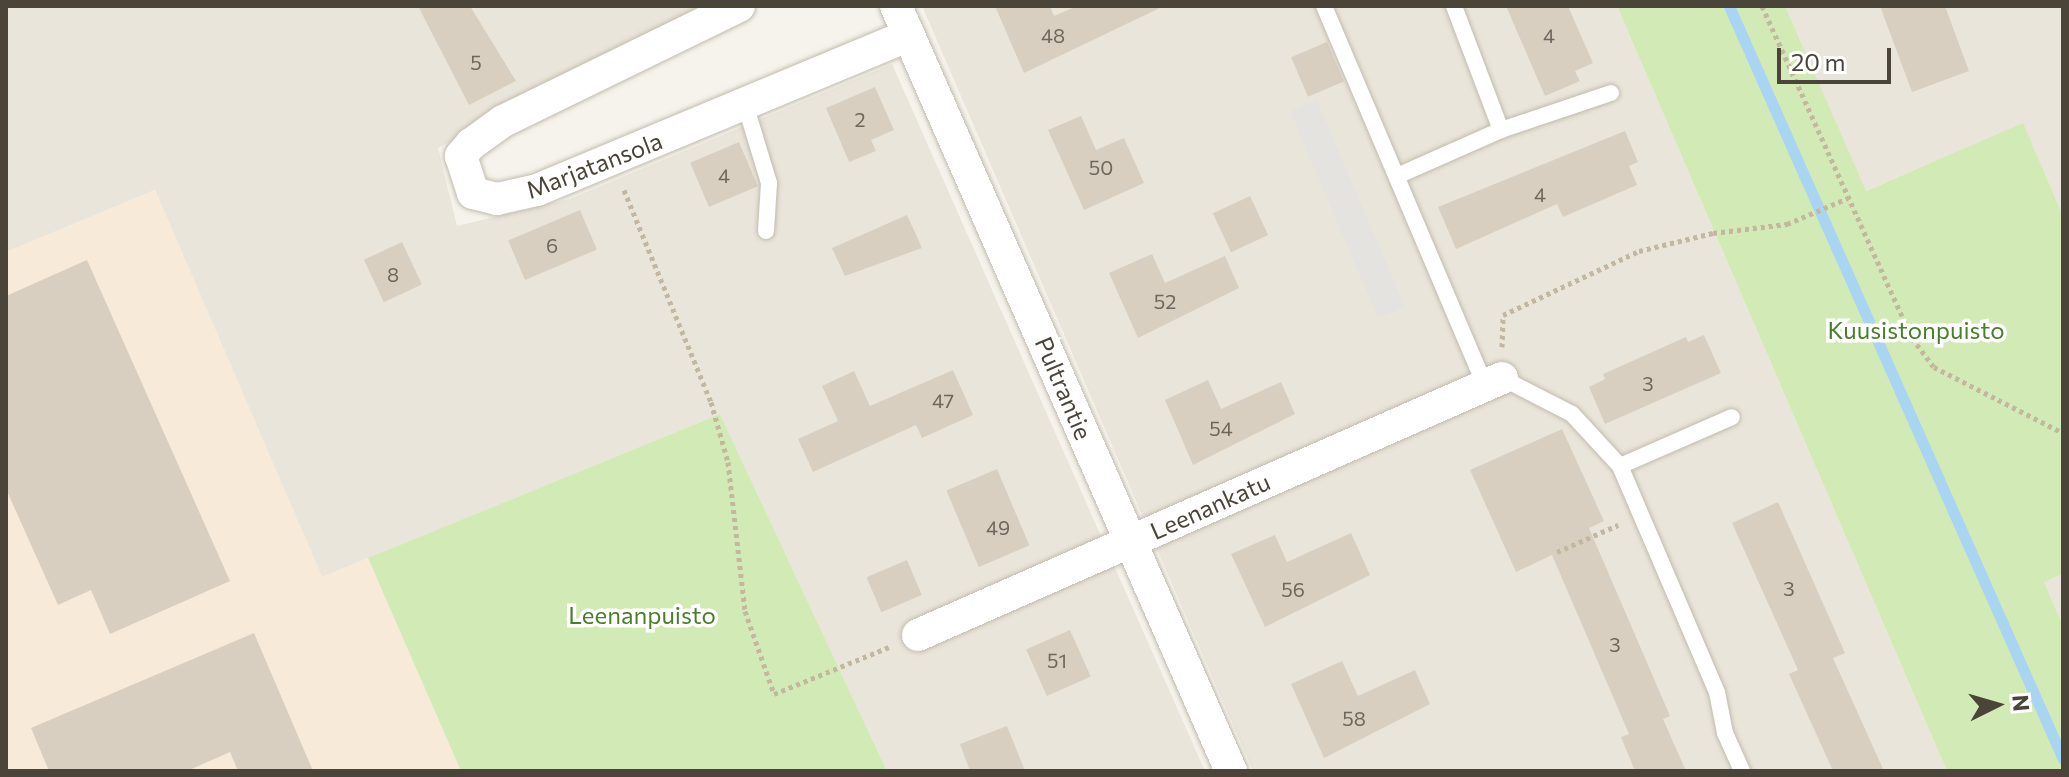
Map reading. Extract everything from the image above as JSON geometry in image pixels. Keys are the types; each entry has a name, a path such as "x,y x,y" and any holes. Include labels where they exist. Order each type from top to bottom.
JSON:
{"street":[{"name":"Marjatansola","path":"739,6 503,121 461,156 473,193 497,199 537,190 745,104 903,20"},
{"name":"Pultrantie","path":"903,20 1231,771"},
{"name":"Leenankatu","path":"918,635 1494,381"}],"lane":[{"path":"1324,6 1397,176 1494,381 1572,414 1620,466 1717,692 1725,733 1742,771"},
{"path":"1454,6 1501,130"},
{"path":"1397,176 1501,130 1611,93"},
{"path":"745,104 769,183 766,231"},
{"path":"1620,466 1732,417"}],"path":[{"path":"1762,6 1912,338 1934,367 2063,433"},
{"path":"612,159 711,402 728,462 745,611 774,694 918,635"},
{"path":"1494,381 1503,315 1639,251 1713,233 1787,224 1848,198"},
{"path":"1557,552 1640,515"}],"shaded area":[{"path":"6,6 711,6 438,148 457,226 570,199 892,64 1205,771 887,771 720,414 322,577 155,190 6,252"},
{"path":"922,6 1617,6 1947,771 1253,771"},
{"path":"1785,6 2063,6 2063,216 2023,124 1865,191"},
{"path":"1317,100 1405,307 1378,318 1290,111"},
{"path":"155,190 322,577 368,558 461,771 6,771 6,252"},
{"path":"2063,574 2063,626 2044,582"}],"green space":[{"name":"Kuusistonpuisto","path":"1617,6 1785,6 1866,191 2023,123 2063,216 2063,574 2044,582 2063,626 2063,771 1947,771"},
{"name":"Leenanpuisto","path":"720,414 887,771 461,771 368,558"}],"building":[{"path":"418,6 470,6 516,81 469,105"},
{"path":"995,6 1050,6 1054,16 1077,6 1164,6 1024,73"},
{"path":"1506,6 1568,6 1593,63 1575,71 1580,81 1545,96"},
{"path":"1880,6 1945,6 1969,71 1912,92"},
{"path":"1327,42 1344,82 1308,97 1291,57"},
{"path":"875,87 894,130 871,140 876,151 849,162 826,108"},
{"path":"1081,116 1096,150 1124,138 1144,183 1084,210 1048,130"},
{"path":"1625,131 1638,162 1629,166 1637,185 1563,217 1557,204 1456,249 1438,207"},
{"path":"739,142 758,186 709,207 690,163"},
{"path":"1250,196 1268,235 1231,252 1213,213"},
{"path":"580,210 597,250 525,280 508,240"},
{"path":"907,215 922,248 845,276 832,248"},
{"path":"402,242 422,285 384,302 364,260"},
{"path":"1152,254 1165,283 1225,256 1239,288 1138,338 1109,273"},
{"path":"87,260 230,581 110,634 91,590 58,605 6,489 6,296"},
{"path":"1704,335 1721,373 1605,424 1589,387 1605,379 1603,374 1686,337 1688,342"},
{"path":"953,370 973,415 922,438 916,425 813,472 798,439 838,421 822,386 854,371 870,406"},
{"path":"1208,380 1221,409 1281,382 1295,414 1193,465 1165,400"},
{"path":"1562,429 1604,521 1589,528 1670,716 1663,719 1686,771 1635,771 1621,737 1629,734 1552,555 1516,572 1470,470"},
{"path":"997,469 1029,545 979,567 946,490"},
{"path":"1778,502 1845,653 1833,658 1884,771 1833,771 1789,674 1798,670 1732,523"},
{"path":"1351,533 1370,575 1265,627 1231,554 1275,535 1287,562"},
{"path":"907,560 922,595 881,612 866,577"},
{"path":"1070,630 1091,677 1047,696 1026,650"},
{"path":"254,633 313,771 238,771 230,752 187,771 49,771 31,728"},
{"path":"1342,661 1358,696 1415,670 1430,704 1324,758 1291,684"},
{"path":"1007,726 1025,771 970,771 960,744"}],"waterway":[{"path":"1729,6 2063,759"}]}
